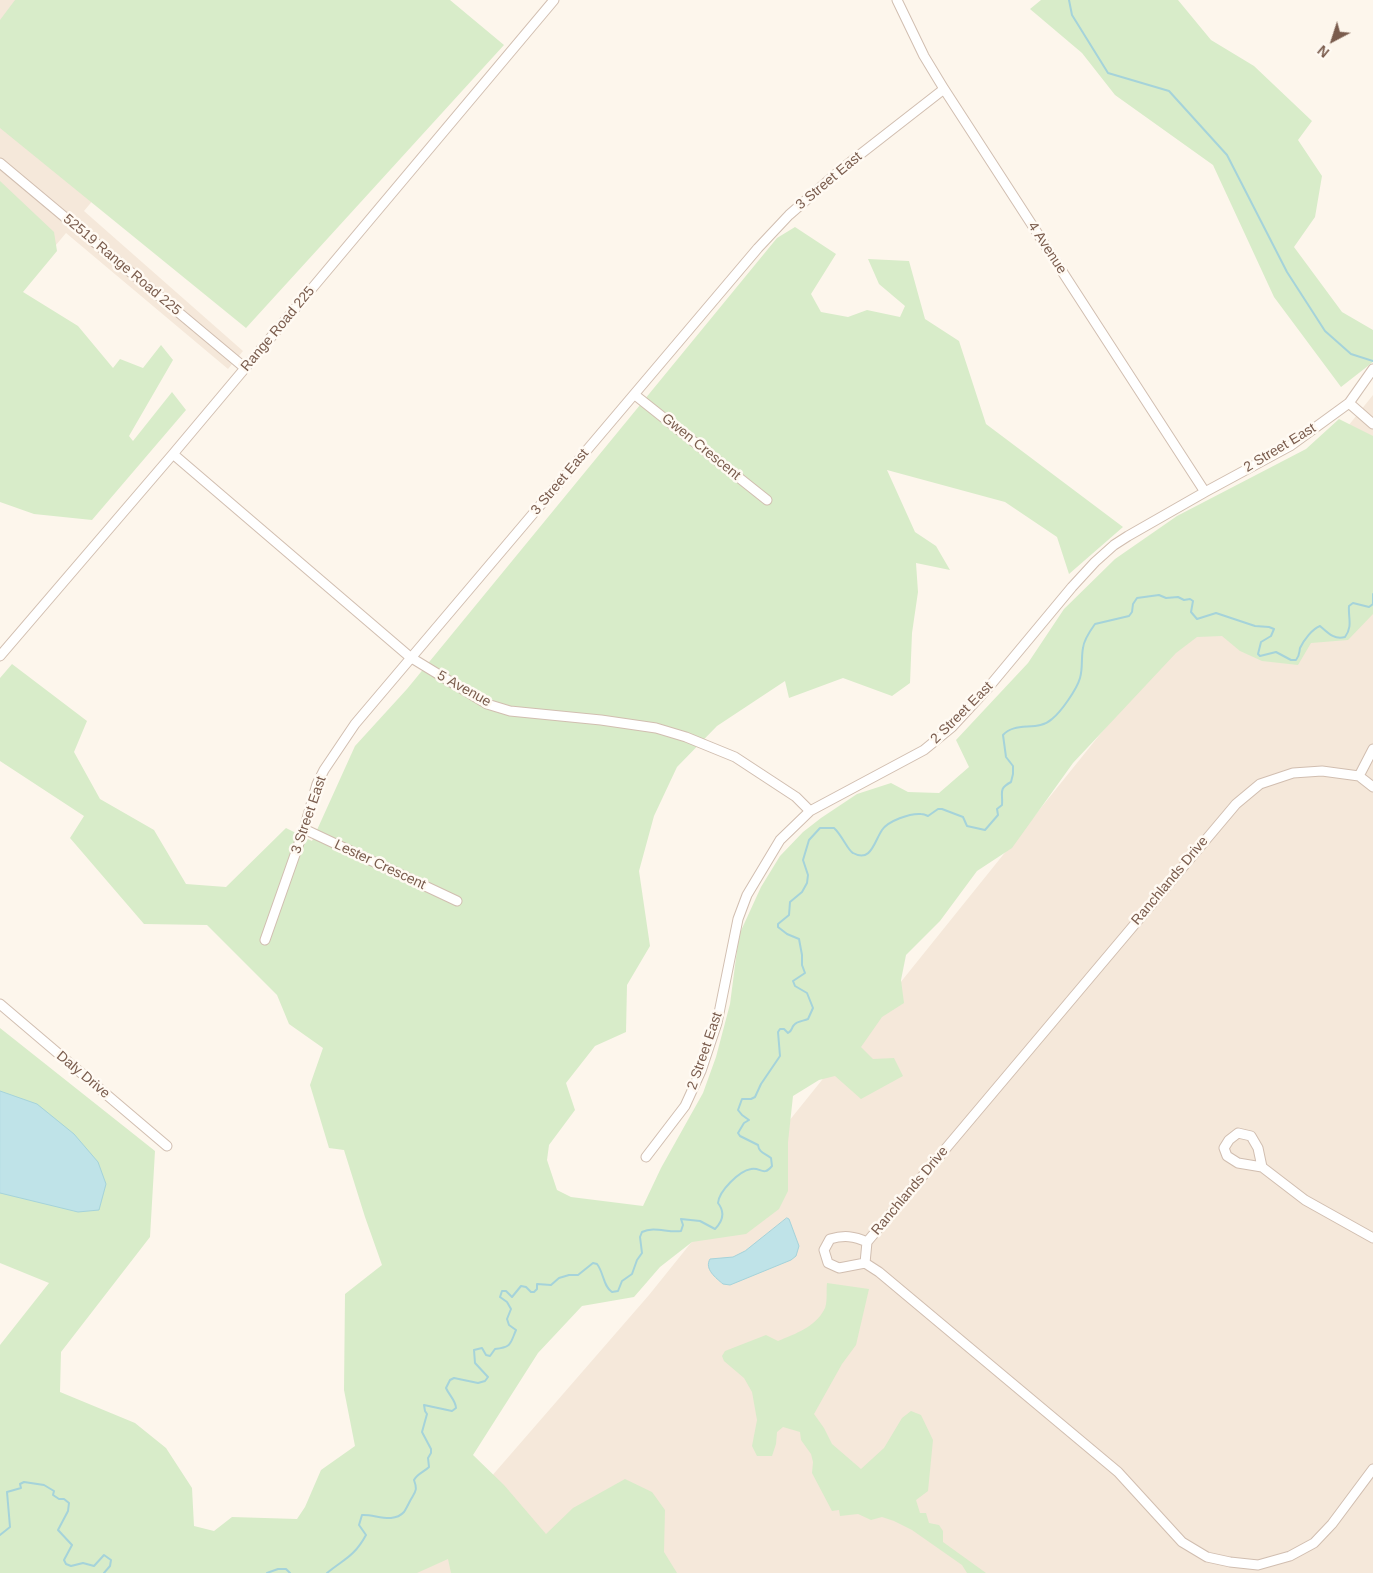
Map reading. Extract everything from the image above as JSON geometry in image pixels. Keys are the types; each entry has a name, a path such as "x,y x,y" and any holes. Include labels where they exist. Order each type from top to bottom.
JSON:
{"street":[{"name":"Range Road 225","path":"0,656 173,454 554,0"},
{"name":"4 Avenue","path":"897,0 924,56 944,89 1205,492"},
{"name":"3 Street East","path":"265,940 304,829 317,784 324,770 355,724 758,248 789,215 844,167 944,89"},
{"name":"52519 Range Road 225","path":"0,163 245,368"},
{"name":"2 Street East","path":"646,1157 685,1106 701,1071 717,1023 738,919 747,895 780,840 810,811 924,750 952,727 988,688 1072,587 1096,562 1128,536 1290,446 1349,403 1373,369"},
{"name":"Gwen Crescent","path":"634,395 767,500"},
{"path":"1349,403 1373,424"},
{"name":"5 Avenue","path":"173,454 410,657 487,704 510,711 647,727 686,737 734,757 796,797 810,811"},
{"path":"1359,776 1373,749"},
{"name":"Ranchlands Drive","path":"865,1263 867,1242 1236,804 1260,784 1293,773 1322,771 1359,776 1373,786"},
{"name":"Lester Crescent","path":"304,829 457,901"},
{"name":"Daly Drive","path":"0,1004 167,1146"},
{"path":"1262,1167 1258,1148 1251,1136 1238,1133 1229,1140 1224,1148 1227,1156 1238,1163 1262,1167 1305,1200 1373,1238"},
{"path":"867,1242 844,1236 830,1238 824,1250 828,1263 840,1268 865,1263 879,1272 1118,1472 1182,1542 1207,1557 1258,1569 1290,1556 1314,1543 1332,1524 1373,1469"}],"shaded area":[{"path":"0,0 260,0 84,211 243,351 228,369 66,233 0,312"},
{"path":"1373,395 1373,1573 400,1573 431,1546 649,1295"}],"green space":[{"path":"15,0 450,0 504,45 246,328 0,128 0,20"},
{"path":"1041,0 1178,0 1211,40 1254,66 1312,121 1298,140 1322,176 1315,217 1294,247 1342,312 1373,330 1373,362 1341,387 1274,297 1213,165 1115,95 1082,53 1030,9"},
{"path":"0,181 54,232 57,251 23,292 78,326 113,368 120,359 143,368 161,345 173,360 129,436 133,441 172,392 186,410 92,520 34,514 0,502"},
{"path":"795,227 836,254 811,294 821,312 848,317 867,310 900,317 905,306 879,284 868,259 909,261 925,319 959,341 986,424 1123,527 1069,574 1057,537 1005,502 887,470 915,532 936,546 950,570 916,563 918,592 912,633 910,683 892,696 843,678 789,698 785,681 717,726 677,767 654,816 639,871 650,946 627,985 626,1032 595,1046 566,1083 575,1110 549,1145 547,1160 557,1190 571,1197 643,1206 661,1168 703,1093 716,1057 730,1004 739,935 761,887 780,856 803,832 857,794 891,783 908,792 939,793 969,767 956,740 1028,663 1064,609 1115,559 1177,516 1306,449 1339,419 1373,436 1373,614 1348,640 1311,643 1298,665 1262,661 1240,651 1222,636 1197,637 1176,653 1073,763 1012,848 977,871 940,921 906,955 901,980 904,1003 882,1017 861,1047 873,1059 894,1058 903,1076 861,1099 835,1076 819,1080 793,1096 788,1142 788,1191 779,1209 746,1234 692,1242 660,1267 634,1297 582,1306 538,1353 473,1455 504,1485 546,1534 573,1508 625,1479 652,1492 665,1510 664,1552 677,1573 451,1573 448,1559 417,1573 0,1573 0,1345 49,1283 0,1263 0,1028 155,1151 150,1237 61,1352 60,1392 135,1423 166,1448 192,1488 194,1526 214,1531 232,1517 297,1519 305,1507 321,1470 355,1446 344,1390 345,1294 382,1265 344,1150 329,1148 310,1085 323,1048 289,1024 277,995 207,925 144,924 70,838 84,816 0,761 0,678 12,664 87,721 74,752 100,799 154,830 186,884 226,887 286,828 312,841 355,746 407,689 777,238"},
{"path":"827,1283 869,1289 856,1345 842,1364 814,1414 832,1444 861,1469 884,1448 902,1418 911,1411 921,1415 933,1440 928,1491 916,1500 920,1513 926,1513 929,1523 939,1525 943,1531 943,1542 986,1573 967,1573 962,1565 912,1530 894,1521 882,1517 871,1520 858,1514 840,1516 839,1510 832,1511 812,1473 813,1462 811,1454 801,1440 800,1432 783,1427 777,1432 772,1456 757,1456 752,1446 757,1420 752,1392 744,1378 724,1361 722,1356 725,1351 766,1335 778,1341 798,1333 810,1325 820,1316 825,1307"}],"water":[{"path":"0,1091 37,1104 74,1134 98,1162 106,1184 99,1210 78,1212 0,1193"},
{"path":"787,1218 799,1246 796,1256 791,1260 730,1285 723,1284 712,1273 709,1266 710,1259 733,1257 745,1251"}],"waterway":[{"path":"1069,0 1072,15 1108,73 1169,91 1227,155 1287,272 1325,331 1351,354 1373,361"},
{"path":"1373,594 1373,603"},
{"path":"327,1573 348,1557 362,1542 366,1535 359,1525 362,1515 389,1518 400,1516 406,1510 415,1491 414,1480 429,1467 428,1458 431,1449 422,1432 427,1414 424,1405 452,1411 456,1408 456,1405 446,1388 450,1380 454,1378 478,1383 485,1381 488,1377 475,1363 474,1350 482,1348 486,1355 490,1356 495,1349 510,1344 516,1330 509,1325 507,1319 511,1309 507,1302 500,1297 502,1291 506,1291 512,1297 521,1286 534,1292 537,1289 537,1284 551,1285 559,1278 578,1275 593,1263 597,1264 609,1289 612,1292 618,1291 622,1281 632,1274 637,1260 642,1253 640,1237 642,1232 647,1230 681,1231 683,1225 681,1219 700,1221 715,1229 720,1223 722,1216 722,1210 718,1203 719,1198 730,1182 741,1173 751,1169 766,1171 772,1166 771,1158 761,1151 758,1145 740,1136 738,1133 744,1123 749,1120 738,1110 742,1099 755,1097 761,1084 780,1056 778,1032 780,1029 784,1029 788,1033 795,1024 808,1019 813,1008 807,993 795,986 793,981 805,973 802,965 799,939 787,934 778,927 778,924 789,915 790,902 802,892 807,883 808,875 803,860 809,840 820,828 834,828 851,852 859,855 864,855 871,850 882,830 889,824 911,815 922,814 928,816 938,809 963,817 967,826 985,830 998,815 997,809 1002,805 1003,789 1011,782 1013,774 1013,766 1006,757 1003,735 1014,728 1046,723 1056,716 1076,688 1080,678 1082,652 1091,629 1095,624 1129,616 1137,598 1159,595 1166,598 1190,599 1193,601 1191,612 1197,619 1216,613 1255,626 1274,629 1271,636 1261,642 1258,654 1260,656 1276,652 1291,660 1296,660 1300,648 1311,632 1317,627 1320,626 1334,637 1345,637 1350,626 1349,606 1353,603 1369,607 1373,604"},
{"path":"0,1535 10,1527 7,1492 21,1488 20,1484 24,1482 44,1485 54,1491 53,1495 69,1503 68,1511 58,1530 72,1545 64,1560 66,1564 71,1566 83,1563 94,1566 104,1555 111,1560 110,1566 104,1573"},
{"path":"267,1573 278,1569 286,1569 290,1573"}]}
